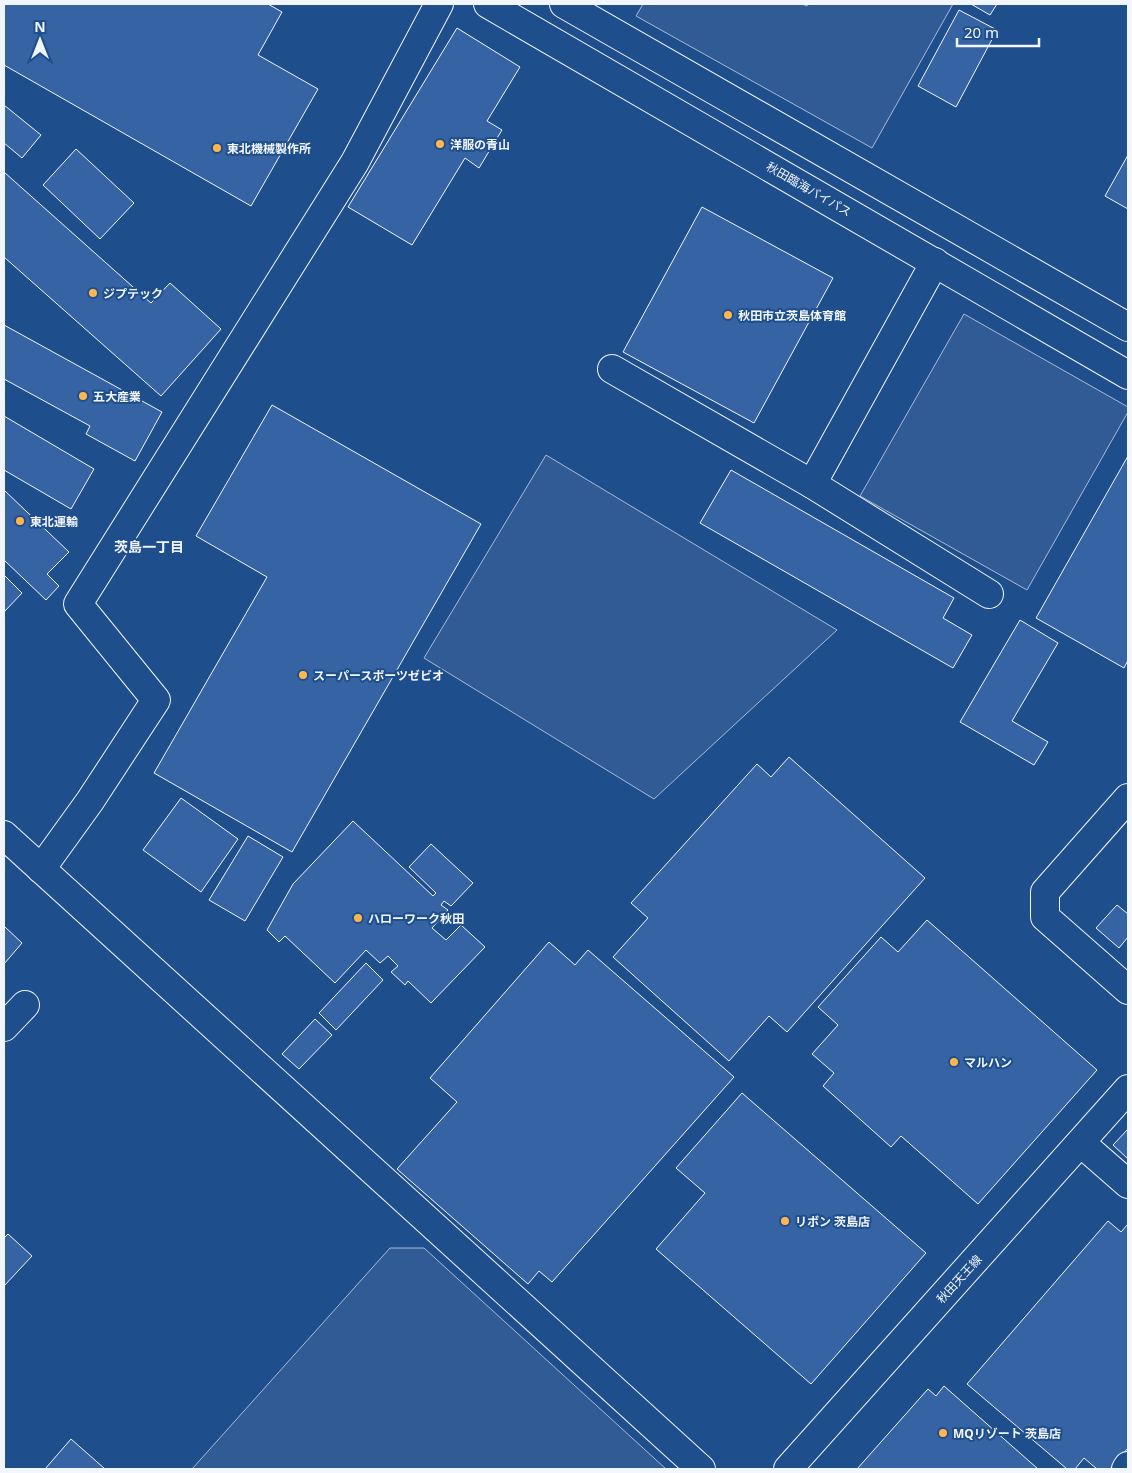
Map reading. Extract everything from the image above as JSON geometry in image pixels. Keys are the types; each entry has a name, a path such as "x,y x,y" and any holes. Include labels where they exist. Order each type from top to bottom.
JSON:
{"main road":[{"path":"41,869 90,801 156,700 78,604 354,162 439,4"},
{"name":"秋田臨海バイパス","path":"488,4 1128,375"},
{"path":"564,4 1128,327"},
{"path":"812,484 935,262"},
{"path":"612,369 812,484 989,594"},
{"path":"1128,798 1045,892 1045,917 1128,990"},
{"path":"4,835 701,1469"},
{"path":"4,1027 25,1005"},
{"name":"秋田天王線","path":"788,1469 1128,1089"},
{"path":"1081,1142 1128,1184"}],"shaded area":[{"path":"643,4 802,4 807,6 808,4 953,4 872,148 636,16"},
{"path":"964,314 1128,407 1128,412 1027,590 860,496"},
{"path":"546,455 837,630 654,799 424,658"},
{"path":"390,1248 424,1248 666,1469 192,1469"}],"building":[{"name":"東北機械製作所","path":"4,4 268,4 282,12 258,55 318,89 251,206 4,65"},
{"path":"971,4 997,4 990,15"},
{"path":"959,10 997,30 956,107 918,86"},
{"name":"洋服の青山","path":"457,28 520,67 487,121 502,130 479,168 465,158 412,245 348,207"},
{"path":"4,105 41,135 22,158 4,143"},
{"path":"76,149 134,203 100,239 43,185"},
{"path":"1128,155 1128,209 1105,196"},
{"name":"ジプテック","path":"4,172 151,303 170,283 221,329 161,396 4,257"},
{"name":"秋田市立茨島体育館","path":"702,207 833,278 754,423 623,352"},
{"name":"五大産業","path":"4,325 162,412 135,461 86,434 90,426 4,379"},
{"name":"スーパースポーツゼビオ","path":"272,405 481,524 292,852 154,773 267,577 196,536"},
{"path":"4,416 94,469 71,509 4,470"},
{"path":"1128,456 1128,660 1124,668 1036,618"},
{"path":"731,470 954,598 943,618 972,635 953,668 700,523"},
{"name":"東北運輸","path":"4,490 69,552 47,574 59,586 46,600 4,560"},
{"path":"4,575 22,593 4,612"},
{"path":"1020,620 1058,643 1012,721 1048,742 1034,765 960,722"},
{"path":"789,757 925,878 787,1032 769,1016 729,1061 613,957 648,918 631,903 757,764 771,777"},
{"path":"181,798 238,839 201,892 143,850"},
{"name":"ハローワーク秋田","path":"353,821 433,896 436,893 409,867 431,844 473,883 451,906 444,901 441,905 448,910 432,928 446,940 461,925 485,947 431,1003 408,981 405,985 391,972 398,966 388,956 380,963 366,950 335,983 285,936 279,942 267,930 293,884"},
{"path":"248,836 283,857 245,921 209,900"},
{"path":"1117,905 1128,914 1128,937 1119,948 1096,928"},
{"name":"マルハン","path":"927,920 1097,1070 978,1204 901,1136 891,1147 823,1086 834,1073 812,1054 838,1025 818,1007 881,937 898,952"},
{"path":"4,926 22,943 4,964"},
{"path":"549,942 575,965 588,950 734,1077 552,1282 539,1271 528,1284 397,1169 457,1102 430,1078"},
{"path":"366,963 383,980 336,1030 319,1013"},
{"path":"315,1019 332,1035 299,1069 282,1054"},
{"name":"リボン 茨島店","path":"742,1093 926,1253 811,1384 656,1249 705,1193 676,1168"},
{"path":"1128,1129 1128,1159 1113,1145"},
{"path":"1108,1221 1121,1232 1128,1224 1128,1448 1110,1469 1097,1469 1084,1458 1075,1469 1067,1469 967,1384"},
{"path":"8,1234 32,1256 4,1286 4,1238"},
{"name":"MQリゾート 茨島店","path":"944,1386 1038,1469 857,1469 928,1389 936,1396"},
{"path":"71,1439 105,1469 45,1469"}],"place":[{"name":"洋服の青山","path":"440,144"},
{"name":"東北機械製作所","path":"217,148"},
{"name":"ジプテック","path":"93,293"},
{"name":"秋田市立茨島体育館","path":"728,315"},
{"name":"五大産業","path":"83,396"},
{"name":"東北運輸","path":"20,521"},
{"name":"スーパースポーツゼビオ","path":"303,675"},
{"name":"ハローワーク秋田","path":"358,918"},
{"name":"マルハン","path":"954,1062"},
{"name":"リボン 茨島店","path":"785,1221"},
{"name":"MQリゾート 茨島店","path":"943,1433"}],"district":[{"name":"茨島一丁目","path":"149,546"}]}
